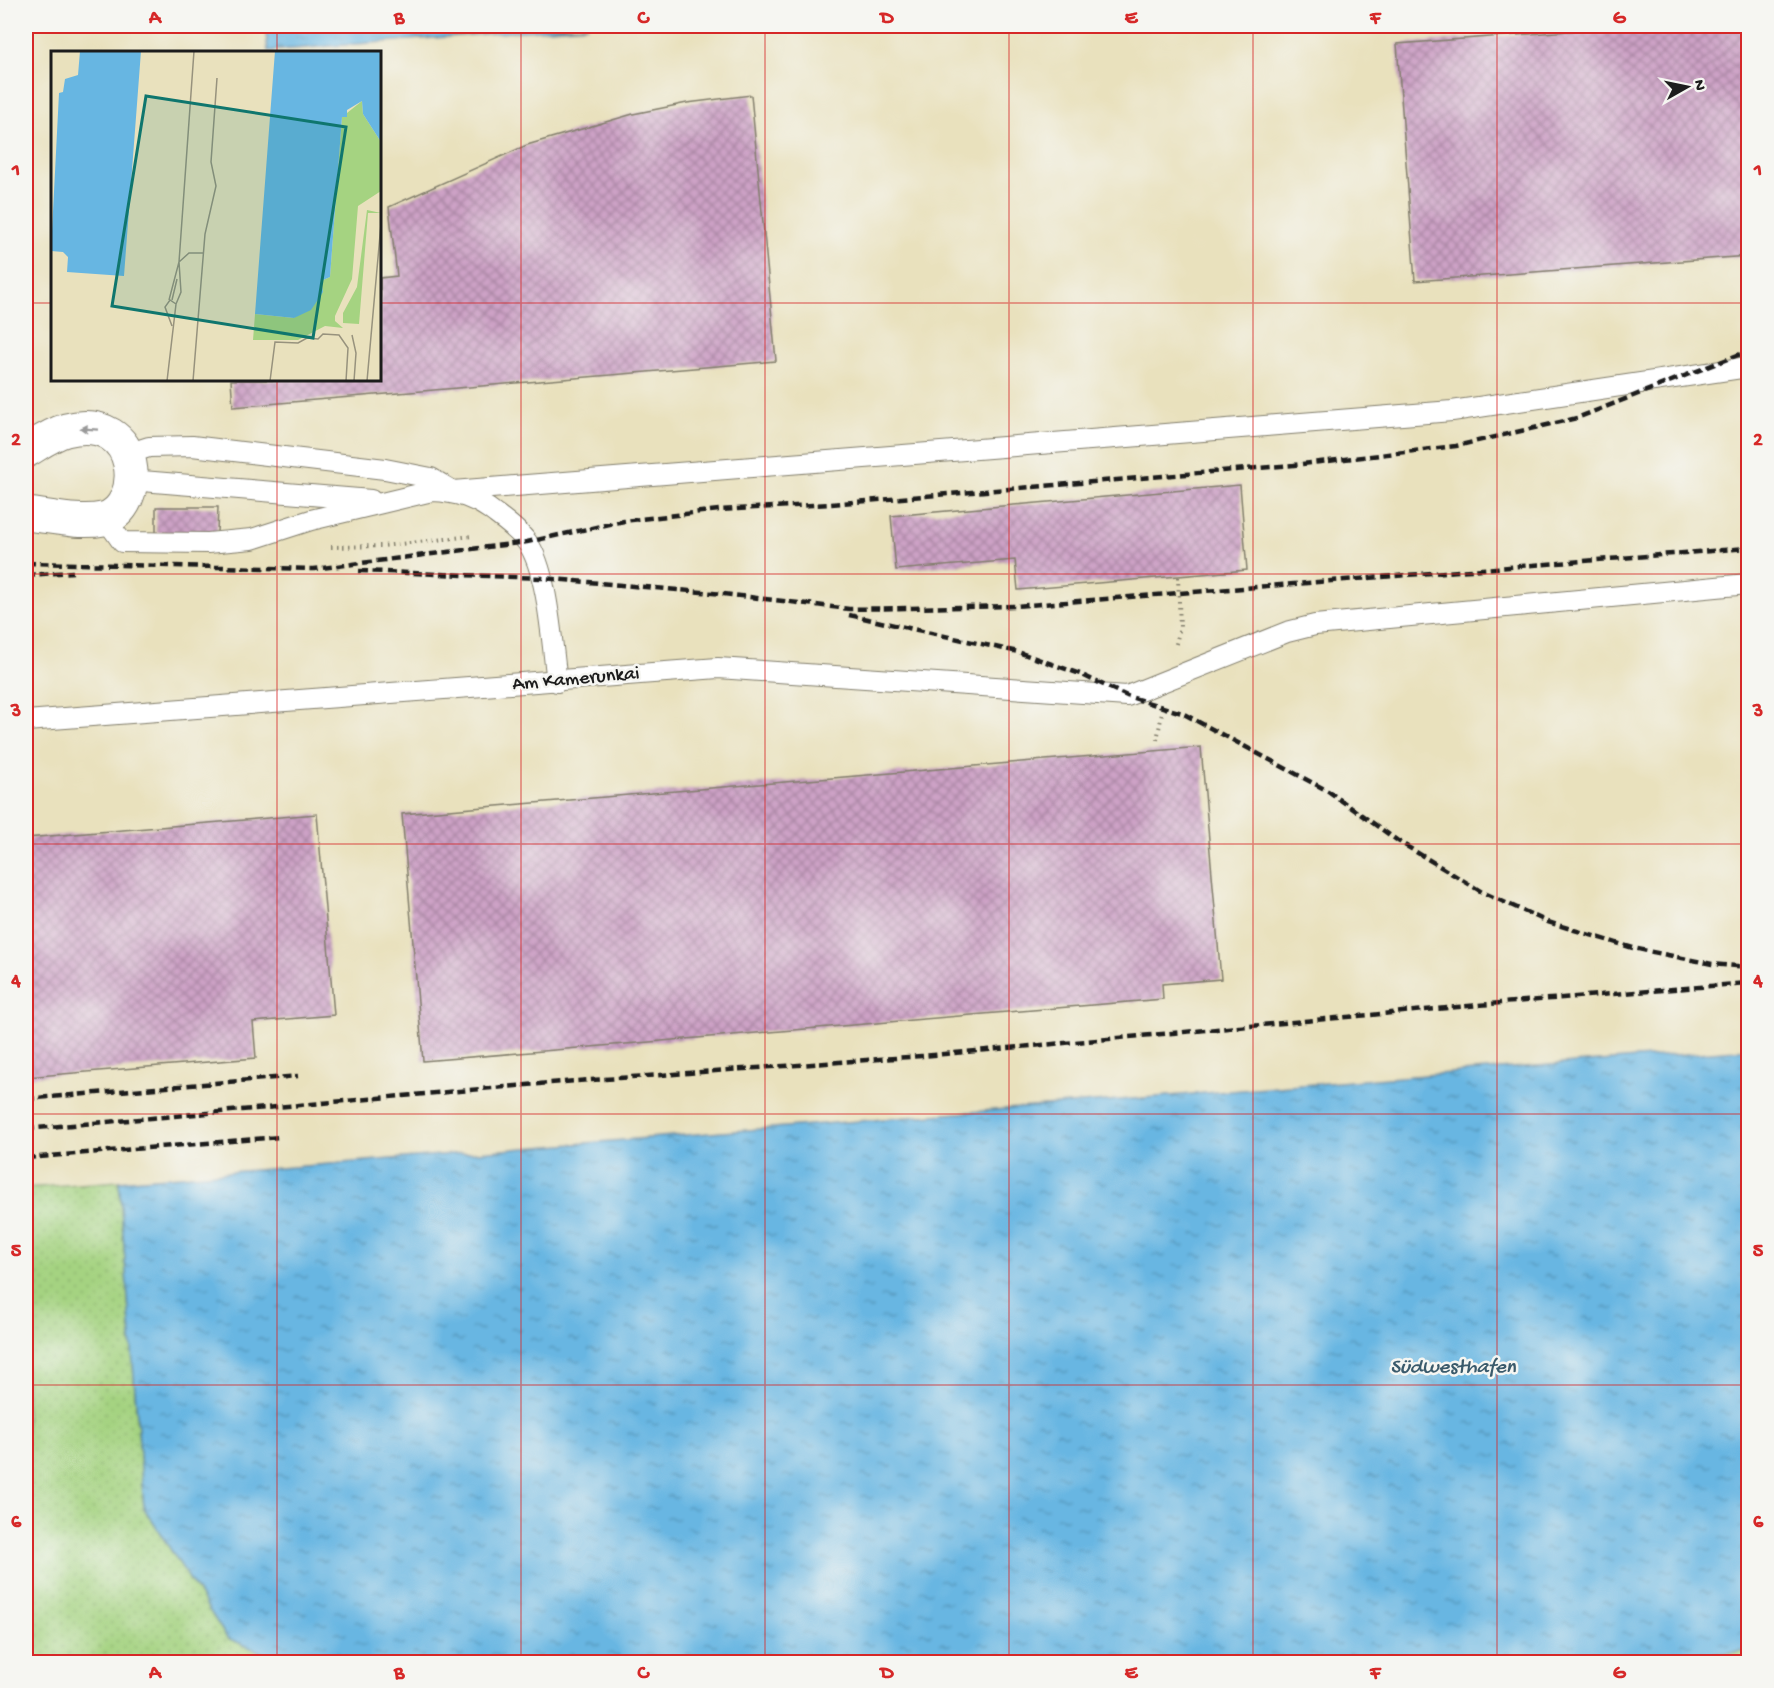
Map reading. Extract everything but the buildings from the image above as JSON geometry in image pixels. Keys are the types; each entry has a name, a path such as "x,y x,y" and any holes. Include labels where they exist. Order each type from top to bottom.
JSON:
{"street":[{"path":"26,452 63,431 85,427 104,430 120,439 129,467 130,492 122,507 105,518 26,514"}],"lane":[{"path":"105,518 122,542 208,543 252,538 311,520 392,502 432,490 453,491 1452,411 1749,367"},
{"path":"129,467 149,447 192,446 385,469 431,477 453,491 482,503 507,522 527,542 536,557 542,578 557,682"},
{"path":"129,467 392,502"},
{"name":"Am Kamerunkai","path":"26,721 718,668 1127,696 1287,632 1315,625 1749,584"}],"green space":[{"path":"119,1181 144,1508 227,1638 285,1662 26,1662 26,1188"},
{"path":"1748,1651 1748,1662 1610,1662"}],"water":[{"path":"265,26 588,26 268,51"},
{"name":"Südwesthafen","path":"1748,1049 1748,1651 1610,1662 285,1662 227,1638 144,1508 119,1181"}],"railway":[{"path":"26,563 314,569 527,542 624,521 719,510 830,504 1294,465 1456,446 1577,418 1748,351"},
{"path":"359,571 542,578 724,594 849,609 1016,606 1748,548"},
{"path":"26,575 73,572"},
{"path":"849,615 1018,652 1080,674 1127,696 1182,713 1328,791 1398,841 1482,892 1548,922 1633,948 1712,964 1748,967"},
{"path":"26,1129 550,1083 922,1056 1501,1003 1748,983"},
{"path":"26,1099 298,1076"},
{"path":"26,1158 280,1137"}]}
